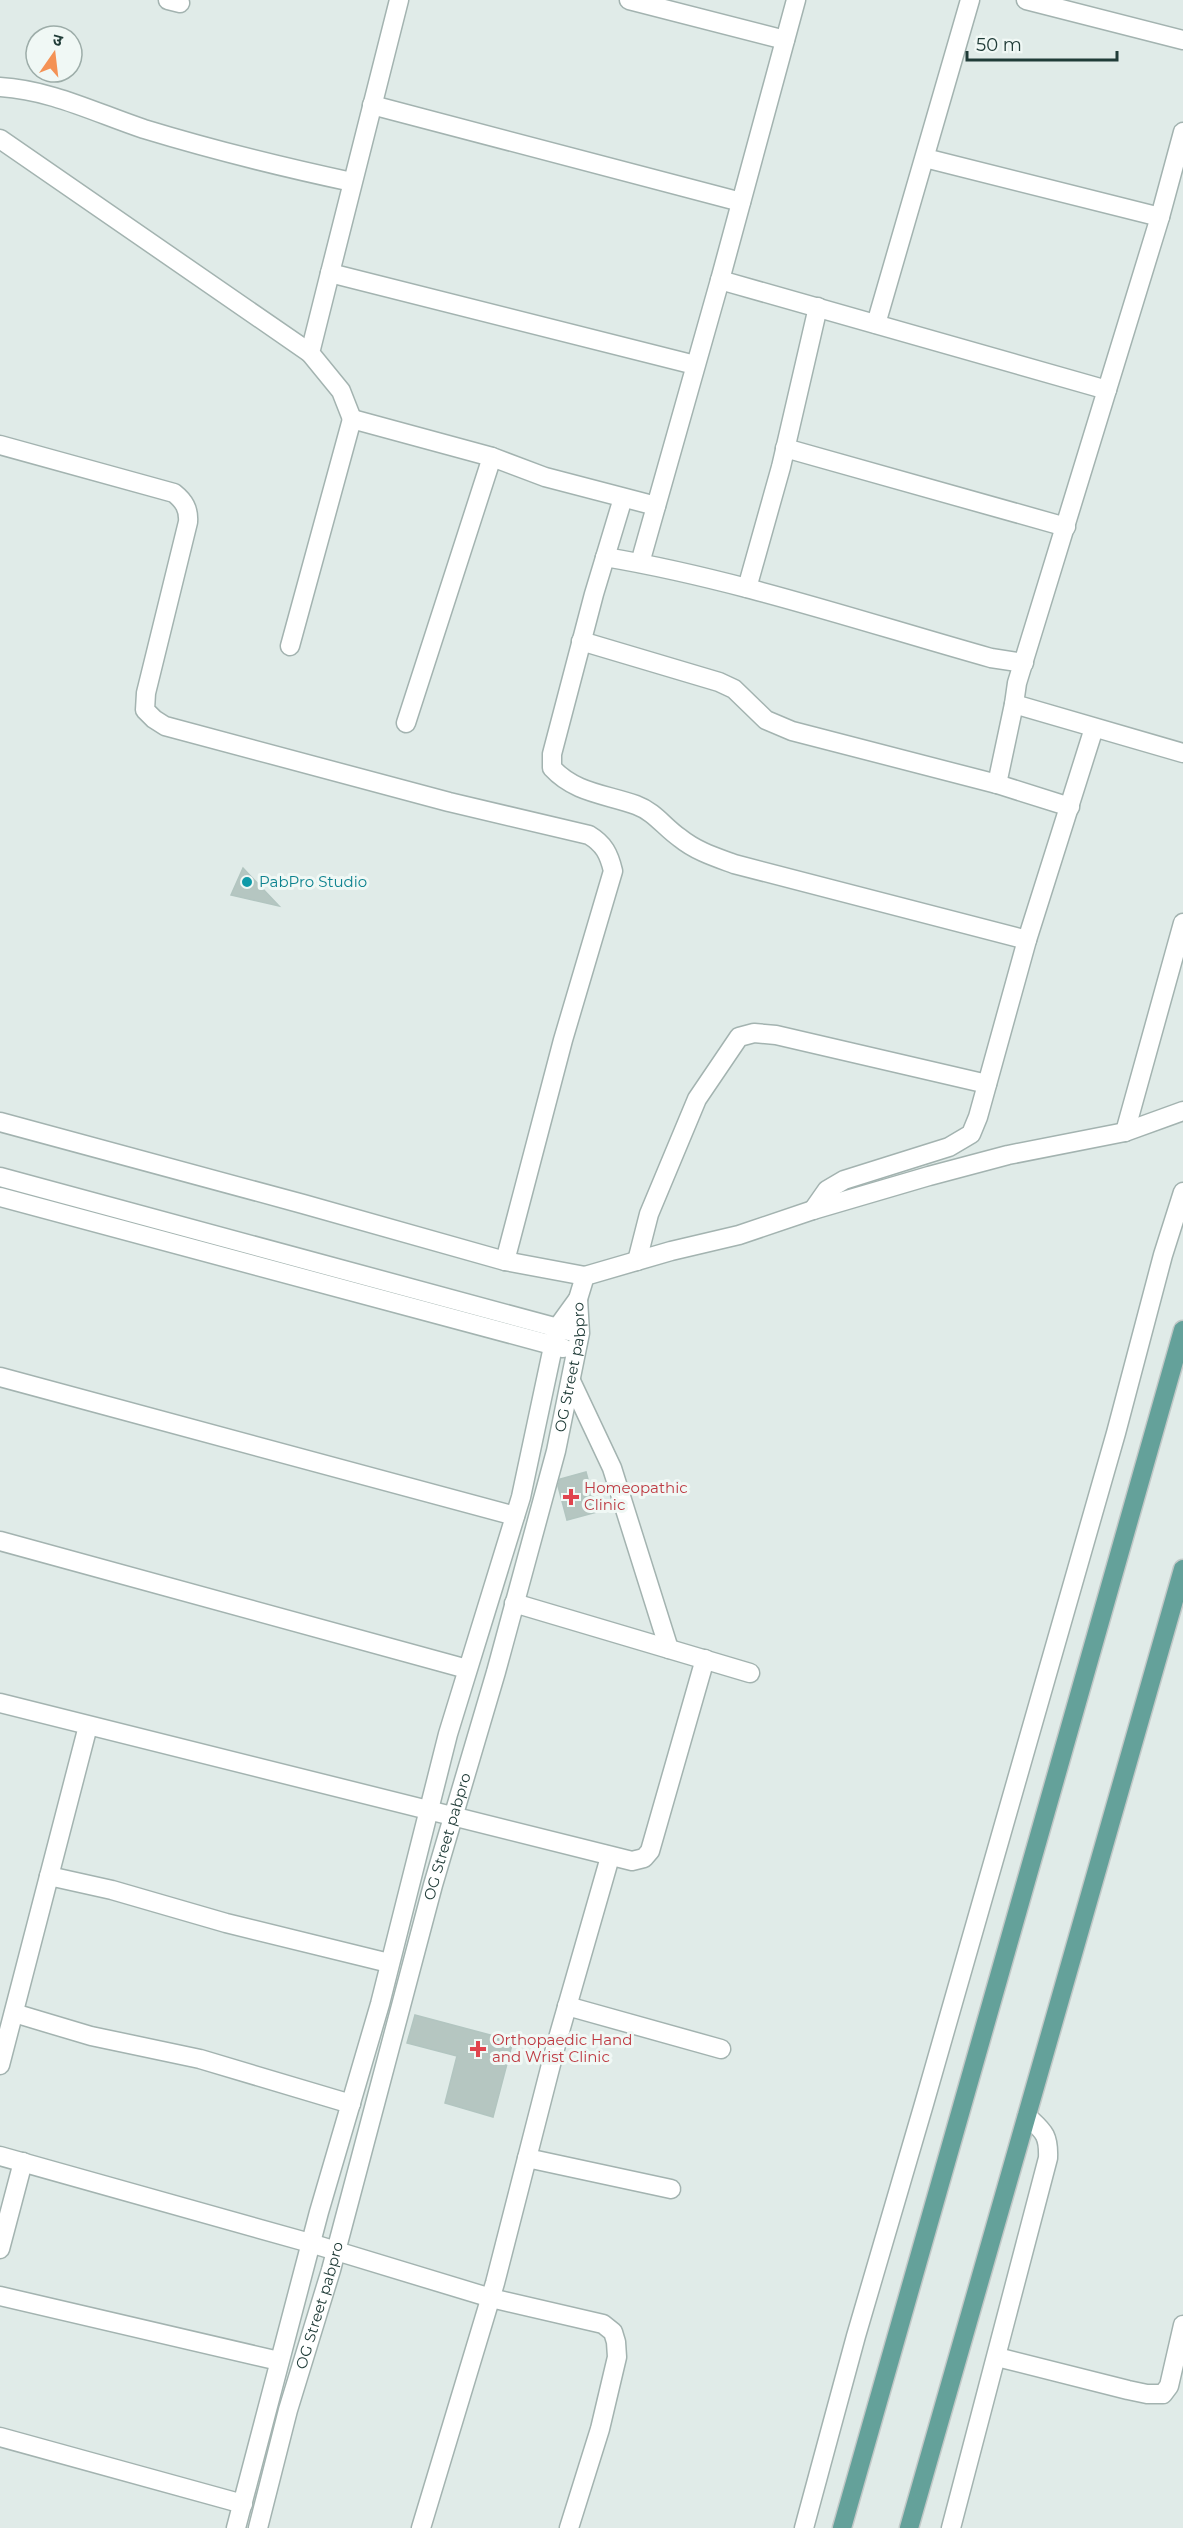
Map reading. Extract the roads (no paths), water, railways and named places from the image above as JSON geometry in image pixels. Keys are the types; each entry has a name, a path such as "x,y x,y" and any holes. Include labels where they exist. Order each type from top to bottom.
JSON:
{"main road":[{"path":"842,2528 1183,1330"},
{"path":"909,2528 1183,1569"}],"street":[{"path":"310,353 399,0"},
{"path":"629,0 785,40"},
{"path":"640,563 796,0"},
{"path":"876,324 970,0"},
{"path":"1026,0 1183,40"},
{"path":"0,87 44,92 142,128 240,158 352,182"},
{"path":"372,105 741,202"},
{"path":"997,784 1017,683 1160,217 1183,132"},
{"path":"0,139 310,353 341,391 352,419 290,646"},
{"path":"925,158 1160,217"},
{"path":"330,273 695,365"},
{"path":"720,280 1107,390"},
{"path":"747,588 785,448 818,307"},
{"path":"352,419 492,457 545,477 656,506"},
{"path":"0,445 174,493 182,499 189,512 189,522 146,693 145,710 154,719 165,726 449,802 588,835 601,843 610,858 613,871 563,1040 505,1261"},
{"path":"785,448 1066,527"},
{"path":"406,723 492,457"},
{"path":"623,498 581,641 552,754 552,768 563,780 576,788 636,805 651,812 677,837 694,848 734,864 1027,940"},
{"path":"605,557 747,588 991,658 1024,663"},
{"path":"581,641 719,682 734,689 766,720 792,731 997,784 1070,807"},
{"path":"1014,704 1183,753"},
{"path":"813,1210 827,1190 844,1180 949,1147 971,1134 1027,940 1094,728"},
{"path":"1125,1132 1183,923"},
{"path":"637,1261 648,1214 697,1099 739,1037 754,1033 776,1035 987,1084"},
{"path":"0,1122 505,1261 585,1276 739,1235 813,1210 1008,1155 1125,1132 1183,1111"},
{"path":"0,1177 578,1342"},
{"path":"804,2528 856,2336 1113,1444 1163,1255 1183,1192"},
{"path":"0,1197 556,1336"},
{"path":"578,1299 585,1276"},
{"name":"OG Street pabpro","path":"236,2528 310,2242 390,1963 467,1669 516,1516 556,1336 578,1299"},
{"name":"OG Street pabpro","path":"258,2528 288,2410 337,2250 385,2062 556,1451 578,1342 578,1299"},
{"path":"0,1377 516,1516"},
{"path":"571,1382 612,1468 669,1649"},
{"path":"0,1540 467,1669"},
{"path":"514,1603 750,1673"},
{"path":"0,1703 632,1861 644,1858 650,1851 705,1659"},
{"path":"0,2065 88,1726"},
{"path":"421,2528 490,2298 567,2007 610,1857"},
{"path":"49,1876 112,1890 226,1923 390,1963"},
{"path":"567,2007 721,2049"},
{"path":"14,2013 91,2036 200,2059 351,2104"},
{"path":"951,2528 1048,2158 1049,2143 1045,2132 1027,2115"},
{"path":"0,2156 310,2242 490,2298 603,2324 613,2332 617,2357 600,2429 569,2528"},
{"path":"527,2158 671,2189"},
{"path":"0,2249 23,2162"},
{"path":"0,2296 279,2361"},
{"path":"997,2357 1128,2391 1162,2394 1169,2386 1183,2325"},
{"path":"0,2437 243,2504"}],"place":[{"name":"PabPro Studio","path":"247,882"},
{"name":"Homeopathic Clinic","path":"571,1497"},
{"name":"Orthopaedic Hand and Wrist Clinic","path":"478,2049"}]}
